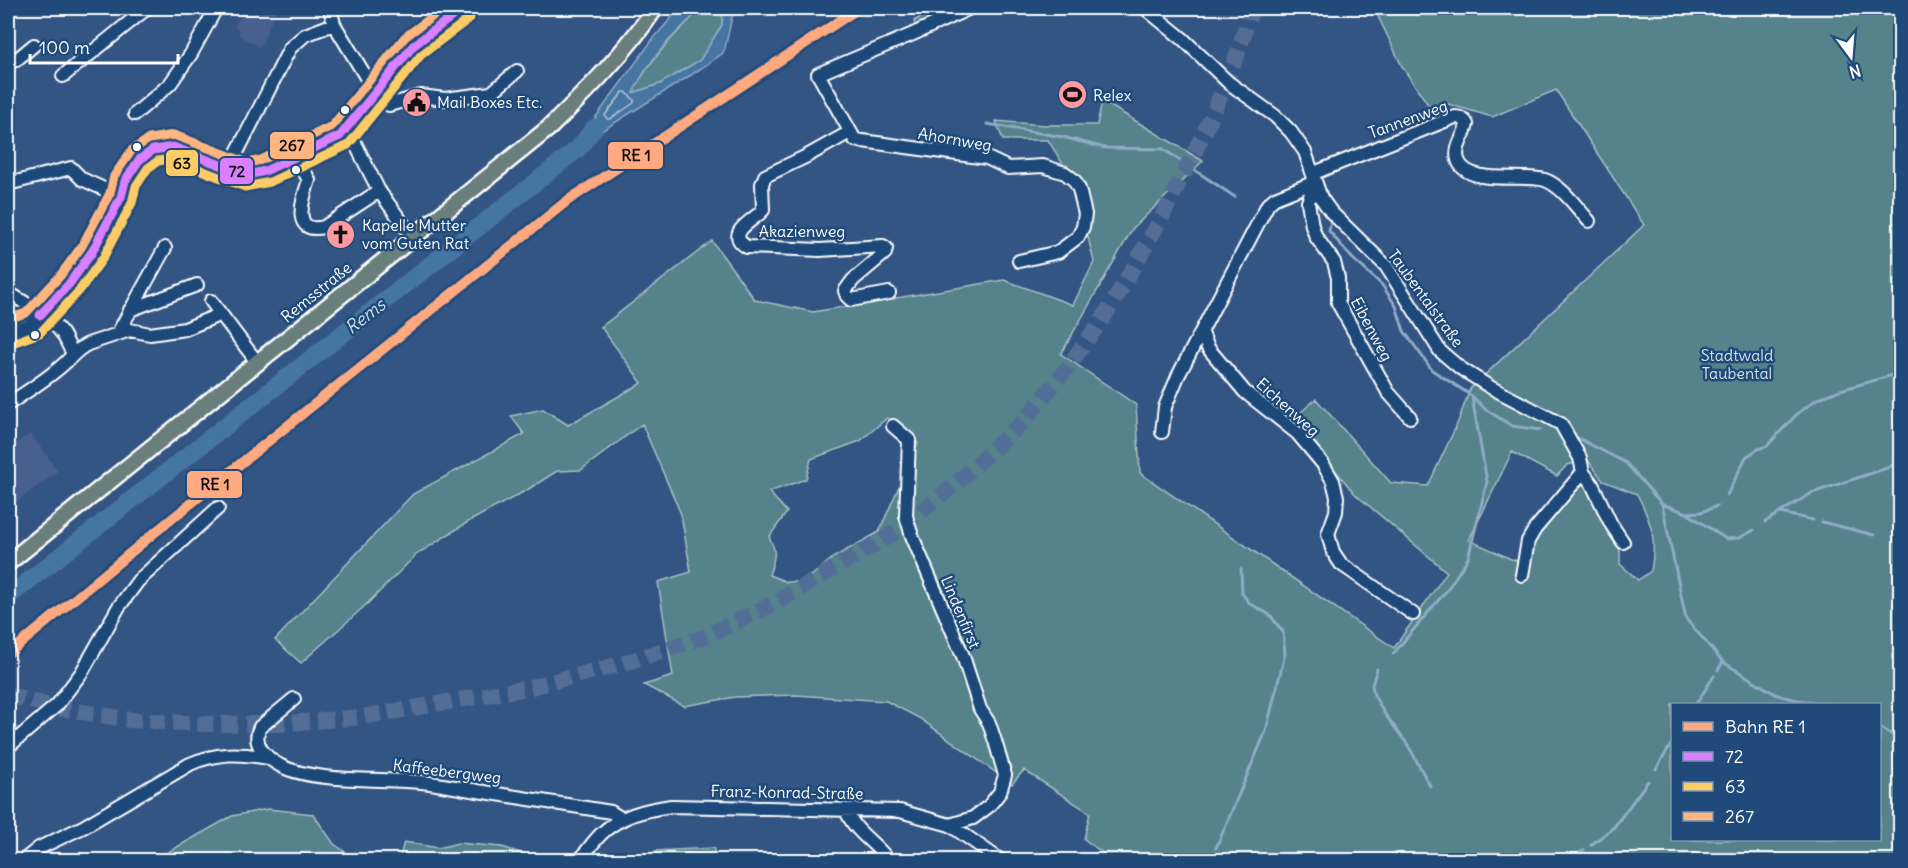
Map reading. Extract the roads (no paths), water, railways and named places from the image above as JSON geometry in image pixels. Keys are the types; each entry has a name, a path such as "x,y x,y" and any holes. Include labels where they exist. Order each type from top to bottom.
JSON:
{"main road":[{"name":"Remsstraße","path":"8,563 549,128 627,45 655,8"}],"street":[{"path":"63,76 147,8"},
{"path":"135,114 170,84 191,54 214,12 208,8"},
{"path":"330,8 334,24 375,92 389,105 421,96 446,99 491,93 517,71"},
{"path":"334,24 305,35 290,48 225,166 247,175 265,171 340,136 413,46 462,8"},
{"path":"850,132 818,74 970,8"},
{"name":"Taubentalstraße","path":"1145,8 1230,82 1275,116 1290,132 1305,152 1322,198 1331,212 1386,266 1434,342 1449,360 1490,387 1561,424 1580,458 1583,472"},
{"path":"8,62 16,60 34,45"},
{"name":"Tannenweg","path":"1314,178 1459,117 1467,124 1457,149 1458,159 1462,166 1484,177 1535,178 1547,181 1556,187 1589,221"},
{"path":"347,127 379,190 413,237"},
{"name":"Ahornweg","path":"850,132 855,140 987,158 1008,168 1042,166 1065,173 1074,180 1079,189 1085,214 1078,237 1058,252 1019,261"},
{"name":"Akazienweg","path":"850,132 765,176 762,184 763,210 741,228 739,235 741,243 747,247 820,250 883,246 886,248 885,253 853,280 845,291 851,300 889,293"},
{"path":"8,184 71,168 82,179 121,197 125,181 139,160 153,150 173,147 194,155"},
{"path":"296,157 309,180 300,209 302,219 306,225 315,229 324,227 379,190"},
{"path":"1162,432 1165,407 1178,376 1268,204 1314,178"},
{"name":"Eibenweg","path":"1314,178 1308,202 1312,226 1316,237 1334,262 1338,278 1338,303 1388,392 1410,417"},
{"path":"118,333 165,248"},
{"path":"130,310 197,285"},
{"path":"9,295 40,315 62,333 73,354"},
{"path":"211,301 257,362"},
{"path":"8,404 66,361 82,346 130,330 150,334 185,329 221,314"},
{"path":"8,332 29,326 40,315"},
{"name":"Eichenweg","path":"1202,333 1208,348 1245,392 1297,433 1323,464 1333,481 1337,497 1336,512 1328,534 1333,552 1341,564 1413,614"},
{"name":"Lindenfirst","path":"893,426 909,440 906,516 912,536 963,656 980,709 989,723 1005,775 1000,792 989,806 973,818 950,825"},
{"path":"1522,575 1528,541 1535,529 1583,472 1592,484 1611,524 1623,542"},
{"path":"8,747 57,705 82,672 118,608 138,580 218,508"},
{"path":"269,758 259,747 256,740 257,733 260,727 294,699"},
{"name":"Kaffeebergweg","path":"24,861 39,848 83,827 190,764 207,757 237,753 269,758 282,767 313,776 422,782 611,812 622,819"},
{"name":"Franz-Konrad-Straße","path":"580,861 601,834 622,819 644,811 671,806 900,811 950,825 1000,861"},
{"path":"846,810 851,823 882,852 888,861"}],"water":[{"path":"680,8 702,8 654,58 633,93 660,84 700,60 722,25 723,8 734,8 722,54 595,135 579,148 590,125 653,39"}],"waterway":[{"path":"987,124 1063,137 1105,148 1163,149 1235,197"},
{"name":"Rems","path":"8,597 579,148 594,128"},
{"path":"1331,220 1329,231 1352,258 1382,285 1396,306 1404,331 1432,370 1512,426 1541,430"},
{"path":"1727,495 1746,457 1767,446 1797,414 1817,399 1900,373"},
{"path":"1393,654 1447,590 1468,558 1487,482 1472,397"},
{"path":"1576,437 1626,463 1662,504 1686,619 1723,662 1777,695 1825,703"},
{"path":"1765,522 1812,493 1887,468 1900,461"},
{"path":"1662,504 1687,513 1726,539 1739,538 1754,530"},
{"path":"1687,513 1701,512 1717,506"},
{"path":"1780,513 1813,520"},
{"path":"1822,522 1874,535"},
{"path":"1216,848 1266,731 1285,654 1283,632 1270,615 1249,603 1242,593 1241,569"},
{"path":"1718,670 1723,662"},
{"path":"1377,669 1372,685 1374,695 1384,713 1408,745 1430,786"},
{"path":"1697,703 1714,676"},
{"path":"1881,728 1900,740"},
{"path":"1656,769 1671,745"},
{"path":"1591,845 1614,827 1648,781"},
{"path":"1569,860 1584,850"}],"tunnel":[{"path":"8,695 58,708 131,720 205,724 278,724 362,717 527,688 618,665 704,637 779,601 897,531 952,487 1024,421 1068,367 1110,308 1161,219 1209,123 1237,55 1252,8"},
{"path":"200,157 221,165"}],"place":[{"name":"Relex","path":"1072,95"},
{"name":"Mail Boxes Etc.","path":"416,102"},
{"name":"Kapelle Mutter vom Guten Rat","path":"341,234"}],"park label":[{"name":"Stadtwald Taubental","path":"1737,364"}]}
